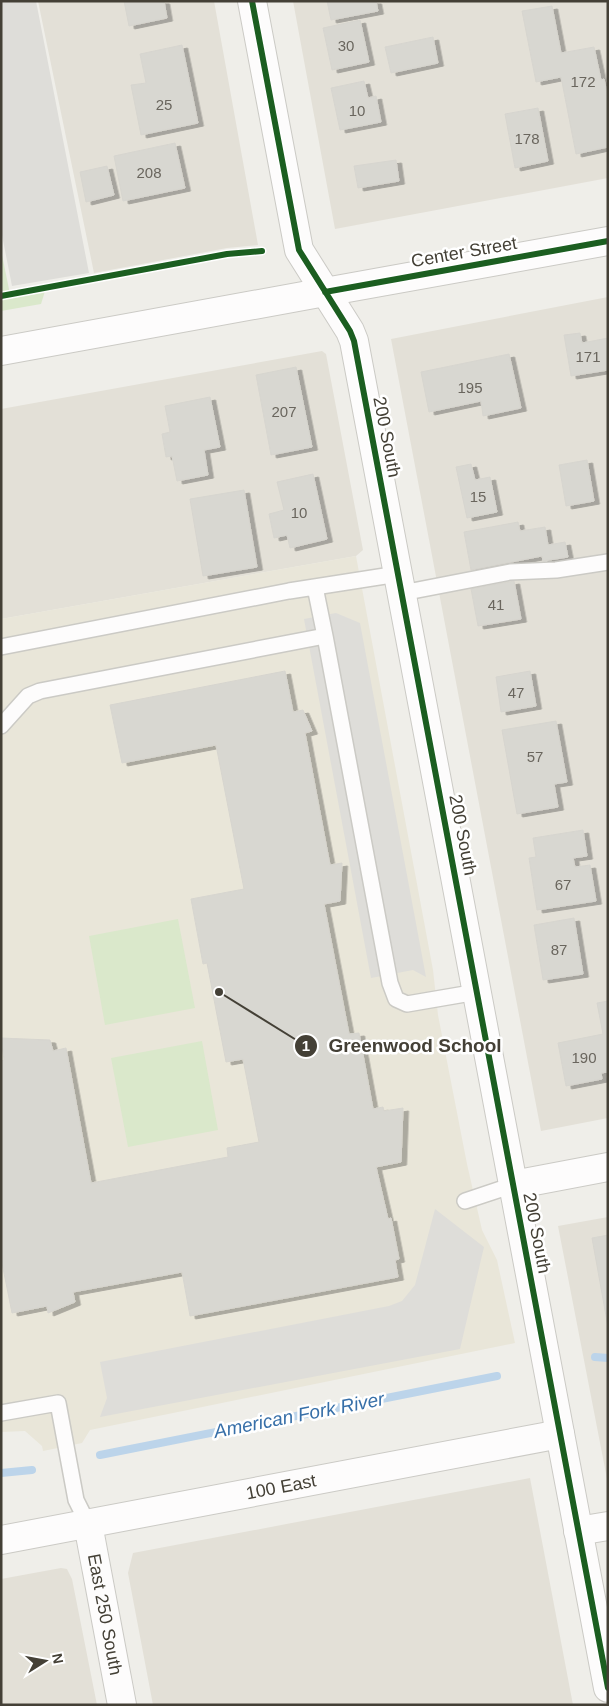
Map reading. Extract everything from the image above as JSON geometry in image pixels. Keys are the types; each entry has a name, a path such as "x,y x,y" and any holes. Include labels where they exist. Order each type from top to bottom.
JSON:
{"street":[{"name":"200 South","path":"252,1 299,250 350,330 354,341 608,1688"},
{"name":"Center Street","path":"1,350 608,241"},
{"path":"513,1185 608,1167"},
{"name":"100 East","path":"1,1540 560,1434"},
{"name":"East 250 South","path":"88,1524 122,1705"},
{"path":"578,1531 608,1526"}],"lane":[{"path":"1,647 315,587 400,584 510,572 556,570 608,562"},
{"path":"315,587 390,983 396,999 407,1004 477,992"},
{"path":"1,726 28,696 40,691 324,636"},
{"path":"465,1202 513,1185"},
{"path":"1,1413 58,1403 76,1500 88,1524"}],"shaded area":[{"path":"1,1 36,1 89,273 12,286 1,230"},
{"path":"38,1 214,1 258,245 227,248 94,273"},
{"path":"293,1 608,1 608,178 335,229"},
{"path":"608,297 608,1118 541,1131 391,339"},
{"path":"322,351 326,354 363,550 356,556 1,619 1,409"},
{"path":"356,556 433,970 438,1015 467,1164 482,1230 497,1260 515,1343 90,1430 82,1443 43,1451 42,1446 25,1431 1,1432 1,619"},
{"path":"336,613 360,623 426,977 413,970 371,978 304,619"},
{"path":"435,1209 484,1247 460,1349 100,1417 107,1398 100,1362 389,1306 402,1301 415,1285"},
{"path":"608,1217 608,1484 558,1226"},
{"path":"530,1478 573,1705 153,1705 128,1573 133,1553"},
{"path":"61,1568 67,1569 72,1579 97,1705 1,1705 1,1579"}],"green space":[{"path":"1,250 10,294 46,288 41,304 1,311"},
{"path":"178,919 195,1008 105,1025 89,936"},
{"path":"202,1041 218,1130 128,1147 111,1058"}],"building":[{"path":"124,1 164,1 167,18 129,26"},
{"path":"327,1 376,1 378,11 331,20"},
{"path":"552,6 561,53 594,47 601,80 604,79 608,98 608,147 576,154 561,77 536,82 522,11"},
{"path":"360,20 369,62 332,70 323,28"},
{"path":"433,37 438,63 391,73 385,47"},
{"path":"182,45 198,123 141,135 131,85 146,83 140,54"},
{"path":"364,81 368,98 376,96 381,122 340,130 331,88"},
{"path":"538,108 548,161 515,168 505,114"},
{"path":"175,143 185,188 123,201 114,156"},
{"path":"396,160 399,181 358,188 354,166"},
{"path":"107,166 114,195 86,202 80,172"},
{"path":"580,333 582,343 608,338 608,370 571,376 564,335"},
{"path":"509,354 521,408 483,416 481,401 429,412 421,372"},
{"path":"296,367 312,447 271,455 256,375"},
{"path":"210,397 220,447 204,450 208,475 177,481 172,456 166,457 162,434 170,432 165,406"},
{"path":"587,460 594,501 566,506 559,465"},
{"path":"471,464 475,480 490,477 497,512 467,518 456,467"},
{"path":"313,474 327,539 290,548 287,535 274,538 269,514 284,510 277,482"},
{"path":"244,490 257,567 203,576 190,499"},
{"path":"518,522 520,531 545,527 548,545 565,542 568,557 543,561 542,556 471,570 464,532"},
{"path":"514,581 521,619 478,626 471,589"},
{"path":"285,671 293,712 303,710 312,731 305,733 330,865 342,863 340,901 324,904 349,1034 359,1033 373,1109 383,1107 384,1111 403,1108 401,1162 376,1167 388,1219 391,1218 399,1259 395,1260 398,1277 190,1316 182,1272 73,1292 75,1302 48,1313 47,1306 12,1313 1,1258 1,1061 4,1060 1,1038 50,1040 53,1051 66,1048 91,1183 228,1157 227,1148 259,1142 243,1059 226,1062 207,963 203,964 191,899 244,889 216,745 122,763 110,705"},
{"path":"530,671 536,706 501,712 496,677"},
{"path":"556,721 567,782 554,784 558,807 517,814 502,730"},
{"path":"583,830 587,856 573,858 575,867 590,865 596,901 537,910 529,858 536,857 533,838"},
{"path":"574,918 583,974 543,980 534,925"},
{"path":"608,1001 608,1072 601,1073 602,1079 566,1086 558,1043 603,1034 597,1003"},
{"path":"608,1235 608,1327 592,1238"}],"waterway":[{"name":"American Fork River","path":"595,1357 608,1358"},
{"name":"American Fork River","path":"100,1455 497,1376"},
{"name":"American Fork River","path":"1,1473 32,1470"}],"cycle path":[{"path":"252,1 299,250 350,331 354,341 608,1688"},
{"path":"325,292 608,241"},
{"path":"1,296 227,254 262,251"}],"place":[{"name":"Greenwood School","path":"219,992"}]}
